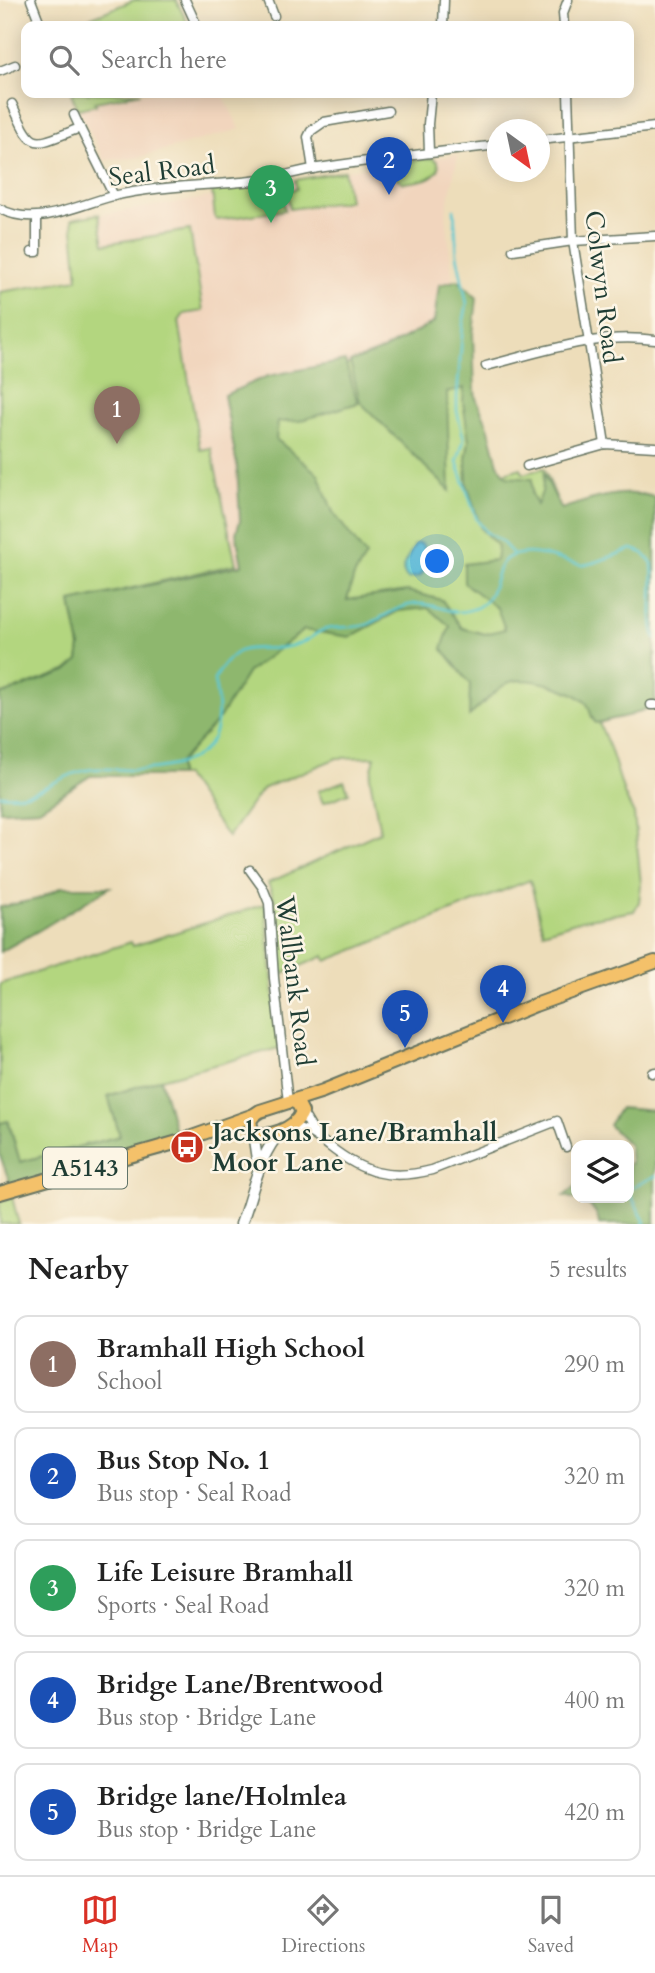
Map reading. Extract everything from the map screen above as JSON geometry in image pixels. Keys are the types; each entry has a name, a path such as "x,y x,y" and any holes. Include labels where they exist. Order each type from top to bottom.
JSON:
{"main road":[{"path":"296,1107 299,1118 284,1128 267,1135 252,1132 250,1121 260,1111 296,1107 323,1091 522,1010 655,962"},
{"name":"A5143","path":"171,1144 254,1115"},
{"name":"A5143","path":"0,1192 171,1144 232,1130 252,1132"}],"street":[{"path":"31,0 39,21"},
{"path":"185,0 195,21"},
{"path":"268,0 274,16"},
{"path":"443,21 444,0"},
{"path":"564,21 563,13 568,0"},
{"path":"0,71 15,65"},
{"path":"429,152 431,98"},
{"name":"Colwyn Road","path":"568,98 573,241 605,444"},
{"path":"12,104 27,136 34,142 43,142 80,128"},
{"path":"313,169 308,137 317,125 388,111"},
{"path":"74,115 114,196"},
{"path":"550,139 655,127"},
{"name":"Seal Road","path":"0,209 20,216 37,217 114,196 164,188 265,180 313,169 487,146"},
{"path":"32,252 37,252 37,217"},
{"path":"513,250 573,241 655,236"},
{"path":"486,366 588,340 655,340"},
{"path":"527,466 605,444 655,447"},
{"name":"Wallbank Road","path":"250,870 263,888 269,903 274,978 296,1107"},
{"path":"296,1107 316,1136"},
{"path":"241,1224 258,1167 271,1142 284,1128 296,1127 316,1136 362,1168 393,1175 413,1175 432,1170 556,1121 566,1147"},
{"path":"252,1132 258,1167"}],"shaded area":[{"path":"73,98 224,98 240,129 136,158 104,160"},
{"path":"458,155 446,212 453,287 430,344 224,395 261,588 91,671 0,696 0,292 78,279 72,219 211,197 212,191 269,185 326,173"}],"green space":[{"path":"134,0 176,0 186,21 82,21"},
{"path":"73,98 115,98 95,102 96,105 78,109"},
{"path":"433,158 438,162 439,168 433,176 424,180 403,183 390,172 394,163"},
{"path":"344,171 349,201 290,209 287,190 297,189 295,180"},
{"path":"280,183 285,210 218,220 215,218 212,191"},
{"path":"99,214 104,244 190,230 203,311 184,314 179,321 200,450 211,448 236,564 71,602 80,647 78,661 66,671 0,695 0,292 78,279 72,219"},
{"path":"458,280 477,298 473,334 475,396 488,426 498,464 507,477 532,479 532,494 537,505 544,474 561,509 619,494 655,497 655,705 631,715 596,723 581,698 561,688 524,680 501,687 469,716 470,684 442,648 450,626 428,608 398,611 350,637 304,630 248,672 218,720 179,763 179,776 90,776 39,809 0,811 0,695 66,671 78,661 80,647 71,602 242,565 236,533 240,521 237,465 224,395 268,376 345,361 358,403 299,421 278,422 276,439 318,474 333,512 366,556 354,576 347,600 407,591 442,600 462,628 485,634 505,629 497,608 464,583 464,564 496,560 498,546 481,529 467,484 466,459 469,441 463,402 464,388 447,392 450,491 360,402 350,362 381,351 434,322 439,285"},
{"path":"469,335 485,479 521,468 523,474 544,468 561,509 619,494 655,497 613,719 599,723 634,814 641,884 639,902 634,911 582,920 543,932 530,880 326,961 324,956 279,975 275,901 268,883 380,832 370,778 375,757 337,758 262,789 228,837 185,776 90,776 39,809 0,811 0,696 91,671 260,588 224,395"},
{"path":"344,781 349,793 323,803 318,791"},
{"path":"62,887 110,887 0,952 0,907 38,899"},
{"path":"265,904 279,1048 108,1096 120,1136 20,1162 9,1122 0,1124 0,984 131,942 133,946"},
{"path":"161,1079 178,1142 12,1189 0,1155 0,1123 8,1121 20,1162 120,1136 108,1096"},
{"path":"620,1108 655,1111 655,1224 599,1224 592,1207 585,1203 634,1203 634,1140 624,1140 609,1125"},
{"path":"12,1197 19,1224 0,1224 0,1201"}],"water":[{"path":"415,544 423,545 430,563 420,576 408,579 403,570 405,562"}],"waterway":[{"path":"454,209 457,255 467,304 457,396 457,411 464,440 457,462 477,520 486,532 501,541 514,555"},
{"path":"0,795 27,794 87,770 154,769 190,760 212,740 217,724 218,704 214,680 221,668 238,652 293,646 323,630 366,625 408,605 427,604 459,612 478,607 491,592 500,566 505,559 514,555 540,554 586,565 632,549 643,553 652,563 652,619 655,638"},
{"path":"634,1186 655,1176"},
{"path":"634,1201 645,1222 643,1224"}],"place":[{"name":"Bus Stop No. 1","path":"389,195"},
{"name":"Life Leisure Bramhall","path":"271,223"},
{"name":"Bramhall High School","path":"117,444"},
{"name":"Bridge Lane/Brentwood","path":"503,1023"},
{"name":"Bridge lane/Holmlea","path":"405,1048"},
{"name":"Jacksons Lane/Bramhall Moor Lane","path":"187,1147"}]}
